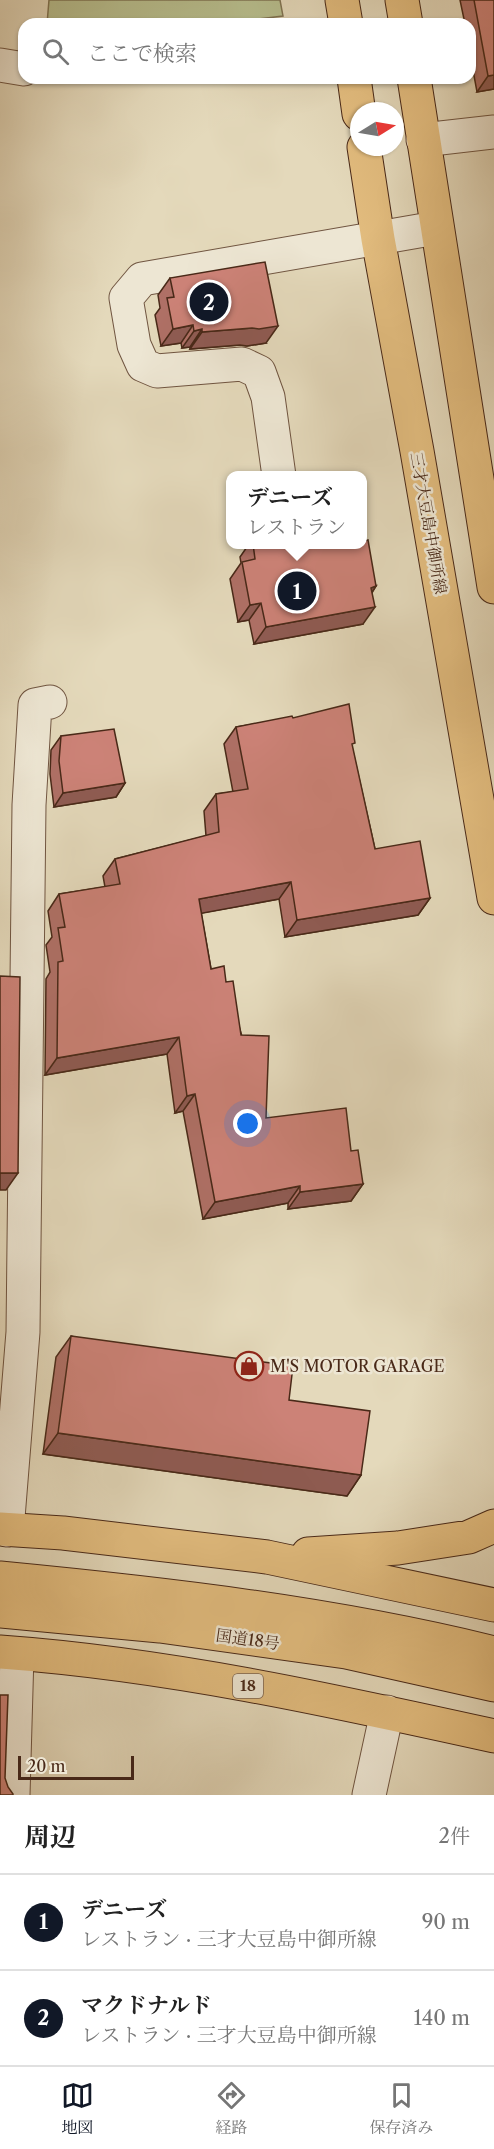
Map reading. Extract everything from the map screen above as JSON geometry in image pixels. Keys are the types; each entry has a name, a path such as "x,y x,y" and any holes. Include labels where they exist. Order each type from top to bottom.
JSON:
{"main road":[{"path":"342,0 345,18"},
{"path":"402,0 405,18"},
{"path":"355,84 357,102"},
{"path":"415,84 494,587"},
{"name":"三才大豆島中御所線","path":"365,156 494,898"},
{"path":"267,1557 398,1548 469,1537 494,1526"},
{"path":"3,1529 63,1533 267,1557 494,1605"},
{"name":"国道18号","path":"0,1578 177,1596 350,1623 494,1653"},
{"name":"国道18号","path":"0,1611 160,1626 346,1652 494,1685"},
{"name":"18","path":"9,1653 184,1673 387,1712 494,1736"}],"street":[{"path":"0,65 18,68"},
{"path":"423,140 494,132"},
{"path":"278,471 268,397 259,372 242,364 157,371 143,365 134,345 126,298 142,279 436,228"},
{"path":"3,1529 23,1332 29,805 35,705 50,702"},
{"path":"9,1653 13,1795"},
{"path":"369,1795 387,1712"}],"green space":[{"path":"49,0 280,0 283,16 266,18 48,18"}],"building":[{"path":"474,0 494,0 494,75 488,76"},
{"path":"265,262 278,326 202,332 202,329 194,331 193,325 173,329 167,298 174,297 170,278"},
{"path":"368,540 376,586 371,588 375,607 266,627 261,603 250,605 242,562 255,559 254,549 367,549"},
{"path":"349,704 355,743 352,744 375,849 420,841 430,898 297,920 291,882 199,899 211,969 224,966 226,982 233,981 241,1035 269,1036 266,1118 346,1108 351,1151 358,1150 363,1184 300,1192 300,1186 215,1202 195,1094 187,1096 179,1037 57,1058 58,962 63,961 58,928 65,927 59,894 120,884 115,859 219,832 216,794 248,789 236,727 292,716 293,718"},
{"path":"114,729 125,783 63,793 59,761 61,736"},
{"path":"0,976 20,977 18,1173 0,1173"},
{"path":"71,1336 293,1366 289,1400 370,1411 361,1475 58,1433"},
{"path":"0,1695 8,1695 5,1778 13,1795 0,1795"}],"place":[{"name":"マクドナルド","path":"209,302"},
{"name":"デニーズ","path":"297,591"},
{"name":"M'S MOTOR GARAGE","path":"249,1366"}]}
